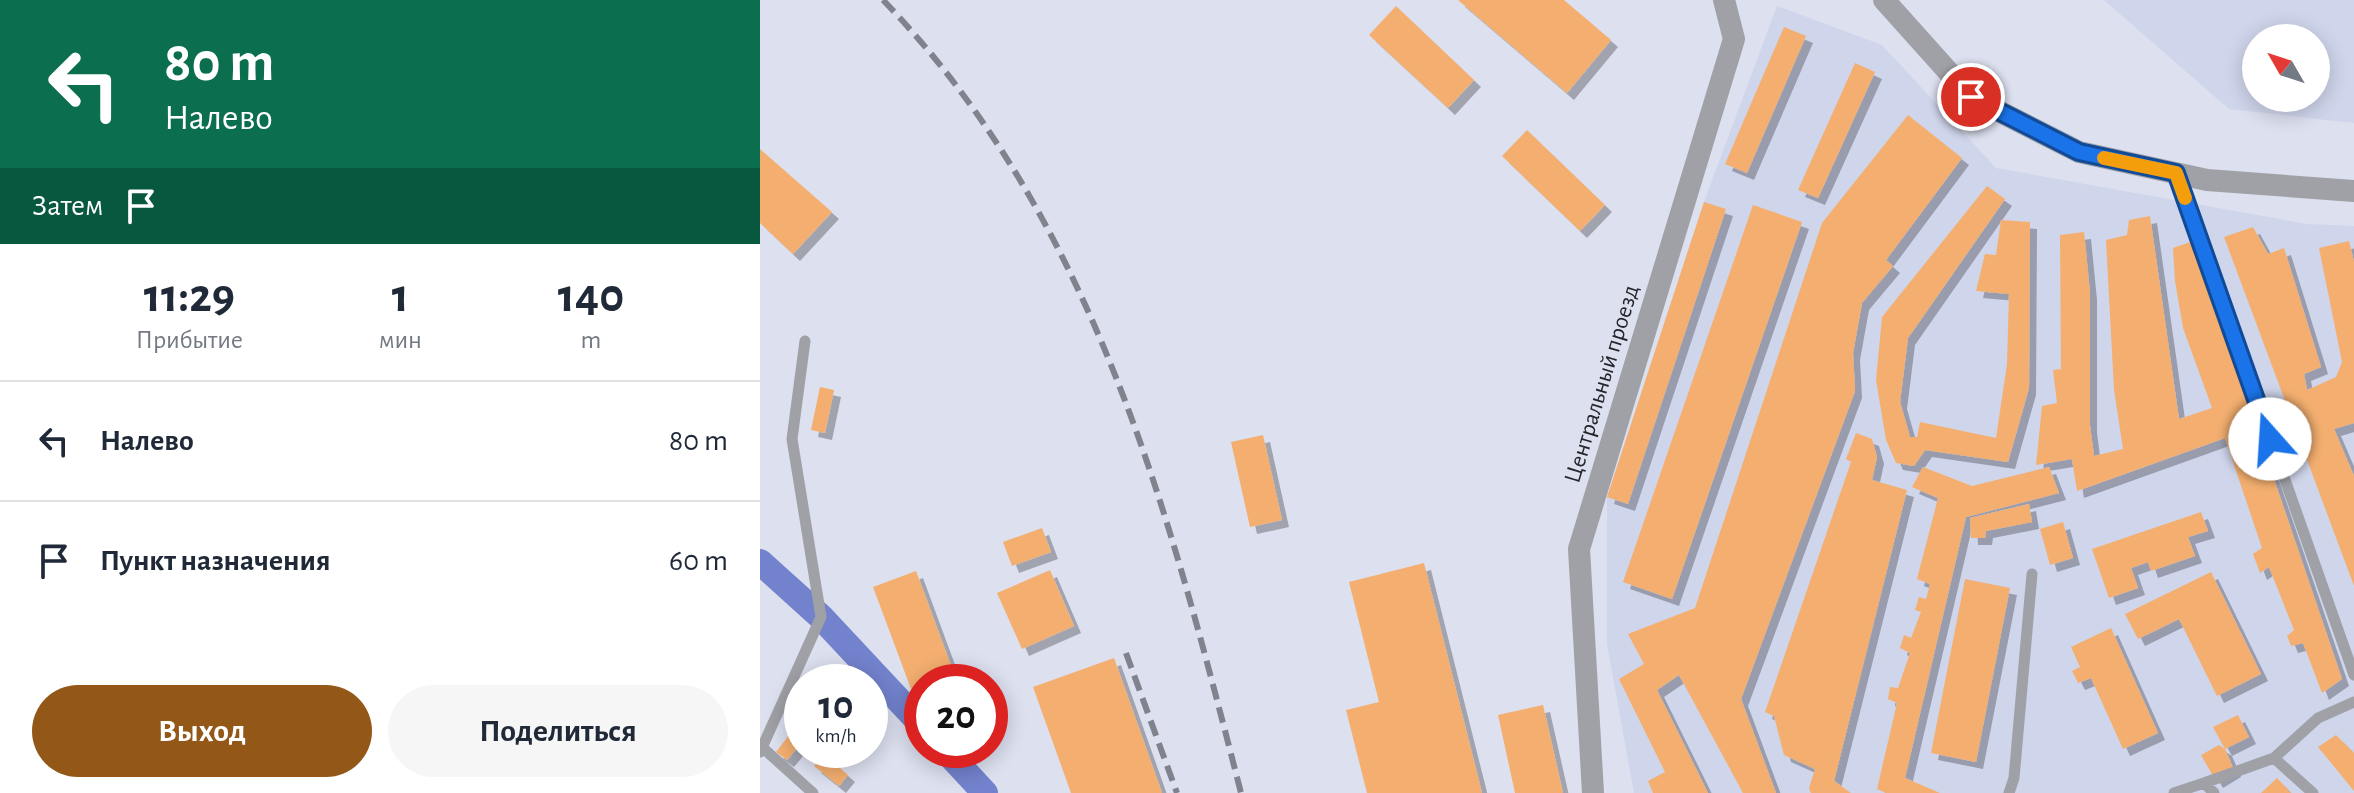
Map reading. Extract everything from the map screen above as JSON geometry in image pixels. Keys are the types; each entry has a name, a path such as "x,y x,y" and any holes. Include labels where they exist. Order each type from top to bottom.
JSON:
{"street":[{"name":"Центральный проезд","path":"1593,793 1579,549 1734,39 1724,0"},
{"path":"1884,0 1971,97 2079,152 2207,180 2354,191"}],"lane":[{"path":"2176,173 2354,675"},
{"path":"805,341 792,439 821,617 762,750 813,793"},
{"path":"2009,793 2014,778 2032,574"},
{"path":"2174,793 2274,758 2318,718 2354,702"},
{"path":"2274,758 2313,793"},
{"path":"2204,783 2214,793"}],"shaded area":[{"path":"2104,0 2354,0 2354,123 2256,112 2330,112 2330,24 2242,24 2242,110 2229,109"},
{"path":"1777,6 1882,45 1996,168 2307,224 2354,226 2354,793 1634,793 1607,644 1607,497 1704,202"}],"building":[{"path":"1458,0 1564,0 1611,40 1567,93"},
{"path":"1396,6 1474,80 1448,108 1369,35"},
{"path":"1784,27 1806,36 1747,173 1725,164"},
{"path":"1855,63 1875,72 1818,198 1798,190"},
{"path":"1908,115 1962,158 1886,260 1893,266 1862,303 1853,353 1855,391 1741,699 1776,793 1743,793 1679,675 1657,690 1708,793 1653,793 1648,781 1665,772 1619,679 1644,664 1628,634 1695,608 1822,223"},
{"path":"1527,130 1605,205 1580,231 1502,156"},
{"path":"760,149 832,212 793,254 760,223"},
{"path":"1987,186 2005,199 1908,338 1900,402 1910,437 1917,437 1920,422 1996,438 2007,364 2009,294 1976,291 1985,254 1996,255 2001,220 2030,222 2029,388 2008,462 1925,450 1914,466 1896,463 1886,440 1876,380 1882,317"},
{"path":"1704,202 1726,209 1628,504 1607,497"},
{"path":"1753,205 1802,222 1672,599 1623,582"},
{"path":"2150,216 2179,419 2212,408 2183,328 2175,281 2173,248 2193,241 2342,679 2322,693 2303,643 2291,646 2287,636 2294,630 2269,567 2260,573 2253,554 2262,548 2225,438 2077,491 2072,459 2036,465 2042,406 2057,403 2053,370 2061,369 2060,235 2084,232 2090,293 2090,426 2094,456 2123,449 2114,390 2106,240 2127,235 2129,220"},
{"path":"2253,227 2268,254 2284,248 2321,367 2304,374 2307,390 2336,377 2342,362 2319,248 2349,241 2354,262 2354,423 2334,429 2354,476 2354,586 2224,237"},
{"path":"820,387 834,390 825,433 811,430"},
{"path":"1856,433 1872,439 1877,457 1872,480 1907,490 1834,781 1851,793 1811,793 1809,788 1815,769 1784,755 1774,716 1765,712 1851,462 1846,459"},
{"path":"1263,435 1282,520 1250,527 1231,442"},
{"path":"1923,467 1972,486 2049,467 2059,493 1966,517 1905,778 1940,793 1886,793 1877,789 1897,703 1888,699 1890,687 1898,688 1910,653 1900,648 1904,635 1911,638 1921,612 1915,610 1919,597 1926,599 1930,584 1917,579 1938,498 1912,487"},
{"path":"2029,504 2032,522 1986,531 1985,538 1971,538 1970,518"},
{"path":"2201,512 2208,531 2188,537 2195,556 2151,571 2148,562 2131,568 2138,588 2109,598 2092,549"},
{"path":"2063,522 2073,558 2050,565 2040,529"},
{"path":"1042,528 1051,552 1012,566 1003,542"},
{"path":"1424,563 1482,793 1367,793 1346,710 1379,702 1349,582"},
{"path":"1050,570 1074,626 1022,649 997,593"},
{"path":"916,571 950,664 904,664 904,670 873,587"},
{"path":"2211,572 2261,674 2217,696 2179,619 2138,639 2125,614"},
{"path":"1965,579 2010,588 1976,762 1931,753"},
{"path":"2111,628 2158,733 2123,749 2091,678 2078,683 2072,671 2080,667 2071,647"},
{"path":"1114,658 1162,793 1071,793 1033,687"},
{"path":"1543,705 1563,793 1515,793 1498,715"},
{"path":"2238,715 2249,737 2225,749 2213,727"},
{"path":"2336,735 2354,753 2354,791 2318,747"},
{"path":"784,742 784,758 776,752"},
{"path":"2219,745 2225,749 2234,770 2216,781 2201,755"},
{"path":"816,768 840,768 848,775 839,786"},
{"path":"2277,778 2291,793 2261,793"}],"waterway":[{"path":"760,562 821,617 904,706"},
{"path":"962,768 985,793"}],"railway":[{"path":"883,0 956,85 1018,176 1070,272 1114,372 1151,475 1184,580 1241,793"},
{"path":"1126,653 1177,793"}],"slow traffic":[{"path":"2104,158 2176,173 2185,198"}],"route":[{"path":"1971,97 2079,152 2176,173 2270,439"}]}
